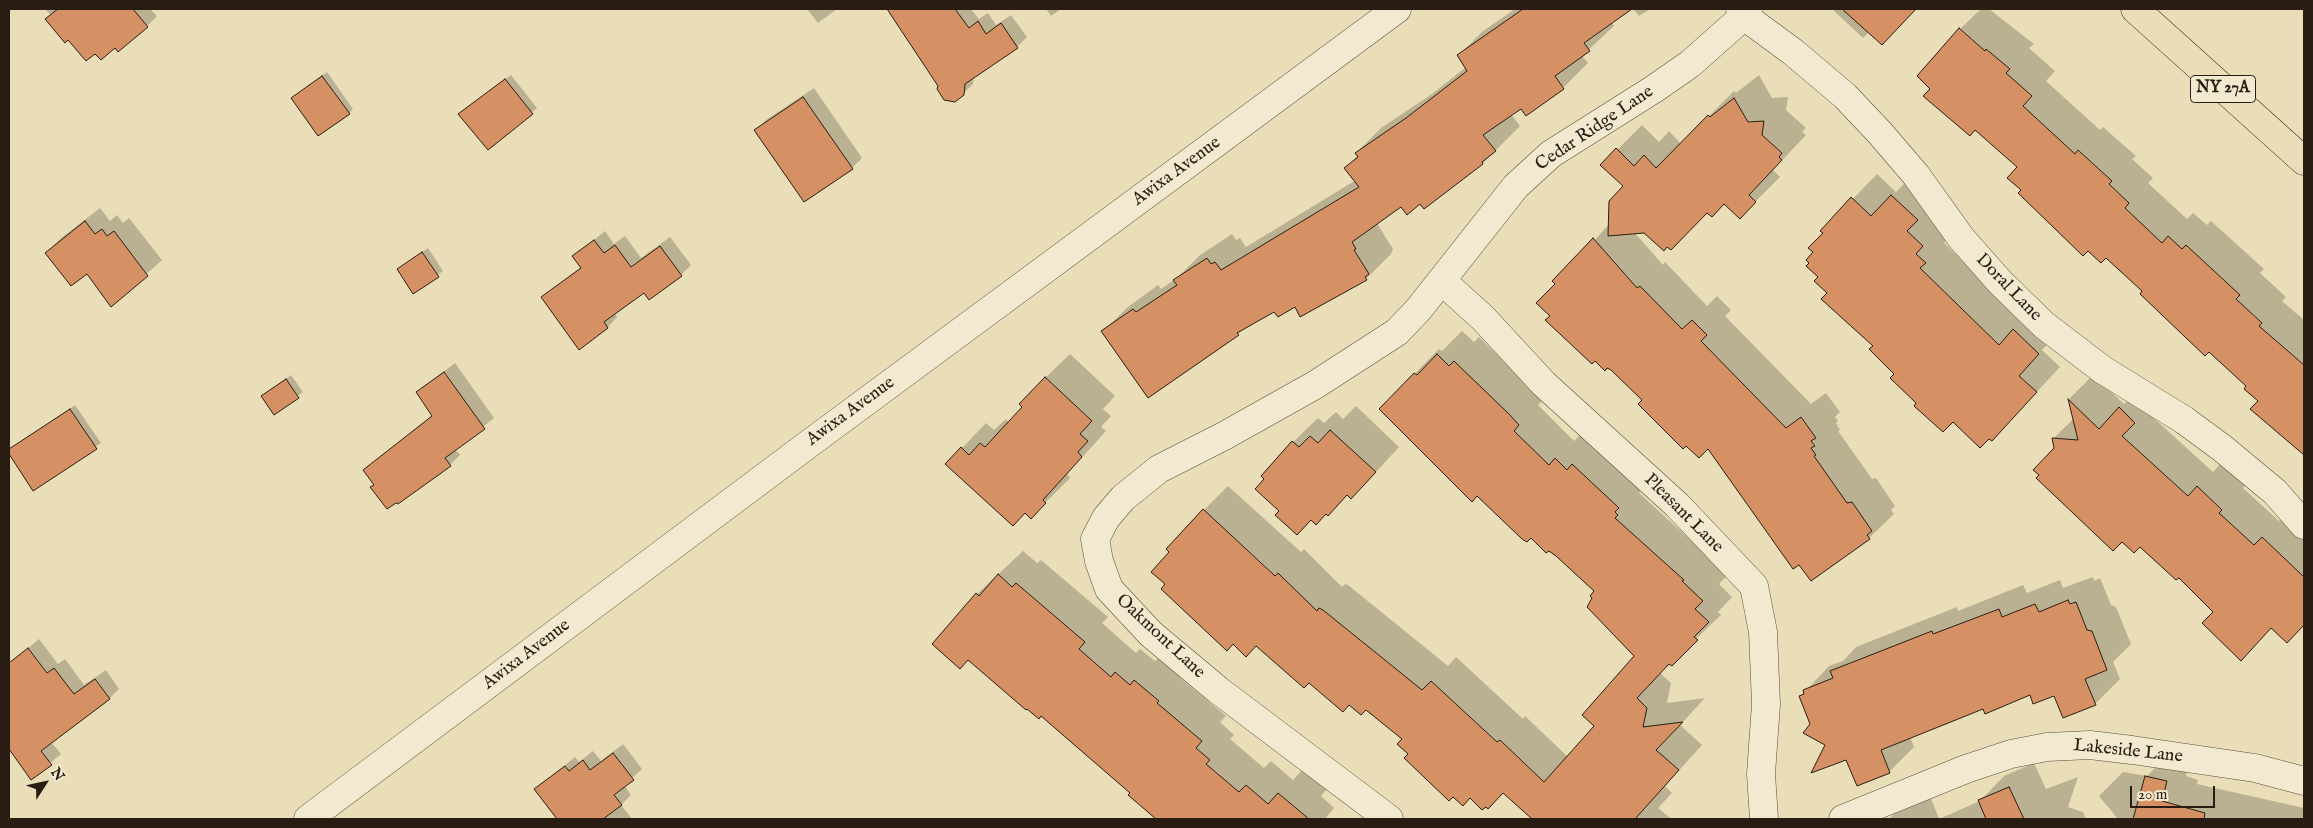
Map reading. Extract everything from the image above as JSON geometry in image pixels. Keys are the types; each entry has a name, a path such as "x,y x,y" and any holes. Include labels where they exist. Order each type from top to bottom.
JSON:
{"main road":[{"name":"NY 27A","path":"2135,9 2304,161"}],"street":[{"name":"Awixa Avenue","path":"308,819 810,443 1397,9"},
{"name":"Cedar Ridge Lane","path":"1442,280 1516,186 1551,154 1676,74 1744,11"},
{"name":"Doral Lane","path":"1744,11 1845,96 1916,175 1968,245 2000,282 2044,324 2103,370 2184,420 2222,448 2275,492 2304,525"},
{"name":"Oakmont Lane","path":"1388,819 1218,690 1151,634 1109,589 1098,561 1095,539 1106,518 1123,498 1159,469 1224,436 1359,358 1397,332 1442,280"},
{"name":"Pleasant Lane","path":"1442,280 1483,318 1544,384 1677,505 1754,586 1763,632 1766,704 1761,774 1764,819"},
{"name":"Lakeside Lane","path":"1843,819 1966,769 2010,754 2047,746 2090,745 2132,750 2254,768 2304,781"}],"building":[{"path":"58,9 133,9 148,27 118,52 115,48 101,60 95,54 86,61 68,40 65,43 45,19"},
{"path":"887,9 955,9 969,28 978,21 986,34 1001,23 1018,48 965,84 964,95 955,102 944,100 937,89 938,86"},
{"path":"1523,9 1632,9 1584,43 1590,51 1555,76 1564,89 1526,116 1521,109 1483,135 1496,151 1482,162 1483,164 1424,209 1420,204 1407,215 1401,207 1352,242 1356,249 1354,250 1369,274 1365,277 1367,280 1300,317 1295,307 1278,317 1274,312 1237,333 1239,335 1148,398 1101,331 1133,309 1136,312 1177,285 1173,280 1207,258 1211,264 1215,262 1221,270 1359,187 1344,168 1358,157 1355,153 1406,118 1467,71 1457,55"},
{"path":"1842,9 1916,9 1882,45"},
{"path":"1959,28 1985,51 1986,49 2010,69 2006,73 2032,96 2023,106 2075,154 2078,150 2112,181 2109,184 2129,203 2125,208 2162,243 2168,236 2182,249 2186,245 2240,295 2236,299 2262,323 2259,326 2304,365 2304,455 2250,409 2258,401 2244,389 2246,386 2209,352 2205,356 2140,294 2142,291 2106,258 2101,263 2088,251 2083,256 2018,193 2021,190 2007,178 2017,167 1975,130 1970,136 1923,96 1930,89 1917,76"},
{"path":"322,76 350,114 318,136 291,98"},
{"path":"505,79 533,114 488,150 458,114"},
{"path":"803,97 853,169 804,202 754,130"},
{"path":"1734,98 1748,122 1764,121 1762,135 1782,153 1779,157 1782,160 1749,195 1756,202 1740,219 1724,204 1712,217 1707,213 1671,250 1667,247 1664,251 1644,233 1608,236 1609,201 1623,186 1600,165 1616,148 1634,166 1644,155 1656,168 1708,115 1710,117"},
{"path":"1891,195 1918,220 1907,231 1923,246 1916,254 1926,263 1920,268 1999,345 2013,329 2039,354 2019,376 2037,392 1992,441 1989,439 1980,448 1953,422 1943,432 1914,406 1916,403 1890,378 1894,374 1869,349 1873,346 1821,299 1827,293 1814,281 1818,277 1806,266 1809,263 1806,260 1813,252 1808,248 1823,233 1820,231 1851,197 1871,216"},
{"path":"85,221 95,234 102,229 107,236 114,231 148,276 111,307 87,274 71,286 45,253"},
{"path":"1593,238 1637,288 1640,286 1682,329 1692,320 1707,335 1701,341 1786,428 1801,417 1816,438 1811,441 1815,446 1811,448 1816,455 1814,456 1847,503 1852,502 1872,531 1867,535 1870,539 1811,581 1799,565 1793,569 1708,449 1699,458 1686,446 1683,449 1638,404 1642,400 1611,370 1607,368 1605,371 1595,361 1592,364 1545,320 1550,316 1536,303 1555,284 1552,281"},
{"path":"594,240 604,253 615,245 631,267 660,246 682,276 649,300 644,293 604,322 608,328 579,350 541,297 581,268 572,256"},
{"path":"422,252 439,277 413,294 397,269"},
{"path":"1437,354 1449,366 1454,361 1509,414 1519,425 1514,431 1549,465 1555,458 1567,470 1572,464 1619,508 1615,512 1618,515 1615,518 1684,580 1682,581 1703,601 1695,609 1709,622 1694,637 1698,640 1672,666 1669,664 1637,698 1647,708 1643,727 1683,722 1656,750 1679,770 1635,819 1532,819 1503,793 1488,809 1486,807 1482,810 1470,798 1463,806 1453,797 1449,801 1404,758 1408,754 1397,744 1402,739 1366,710 1361,715 1349,705 1343,712 1309,683 1304,688 1256,646 1246,657 1233,644 1227,651 1161,589 1165,584 1151,572 1169,552 1166,549 1203,509 1275,576 1278,573 1317,611 1319,608 1323,610 1422,690 1431,681 1497,742 1500,740 1544,782 1594,726 1582,715 1634,656 1587,607 1592,598 1590,596 1594,591 1556,556 1549,551 1546,553 1531,538 1527,542 1522,539 1477,496 1472,502 1379,409 1414,373 1417,375"},
{"path":"444,372 485,429 445,458 451,466 398,504 396,503 387,509 370,487 374,485 363,470 432,416 416,392"},
{"path":"1045,377 1092,421 1080,434 1088,441 1078,452 1082,457 1043,500 1046,503 1031,519 1025,513 1013,526 945,464 961,447 969,455 980,443 985,447 1022,407 1019,404"},
{"path":"286,379 299,398 274,415 261,396"},
{"path":"2068,399 2099,429 2119,407 2135,423 2122,436 2188,496 2197,486 2222,510 2219,513 2254,545 2262,537 2304,577 2304,625 2287,643 2271,628 2241,661 2202,623 2213,612 2179,578 2176,580 2140,547 2134,553 2122,542 2113,551 2036,478 2039,475 2033,470 2054,448 2052,438 2078,440"},
{"path":"70,409 97,449 33,491 9,454 9,449"},
{"path":"1330,430 1376,472 1351,499 1347,495 1328,516 1326,514 1316,525 1311,520 1297,535 1275,515 1279,511 1255,489 1264,479 1261,476 1292,441 1299,447 1310,436 1318,443"},
{"path":"998,574 1012,587 1016,583 1085,642 1079,649 1111,677 1115,672 1130,685 1134,680 1159,701 1157,703 1202,741 1196,748 1210,760 1206,764 1239,792 1246,785 1268,804 1278,793 1309,819 1156,819 1128,795 1130,793 1041,716 1039,719 1026,710 968,660 960,669 932,644 976,593 979,596"},
{"path":"2068,600 2070,604 2076,602 2087,630 2092,631 2107,670 2085,679 2096,705 2063,718 2054,696 2033,704 2030,695 1985,714 1983,709 1881,750 1890,773 1857,786 1846,760 1811,773 1825,745 1803,733 1810,724 1799,696 1804,694 1803,690 1833,678 1830,671 1932,631 1933,634 1999,609 2002,617 2035,604 2039,612"},
{"path":"28,648 47,673 54,668 74,694 95,679 110,699 41,751 52,765 31,780 9,749 9,663"},
{"path":"613,753 634,780 614,795 622,805 603,819 557,819 534,789 565,766 569,771 583,760 590,770"},
{"path":"2145,776 2167,781 2162,801 2205,813 2204,819 2133,819"},
{"path":"2009,787 2024,819 1986,819 1978,800"}]}
